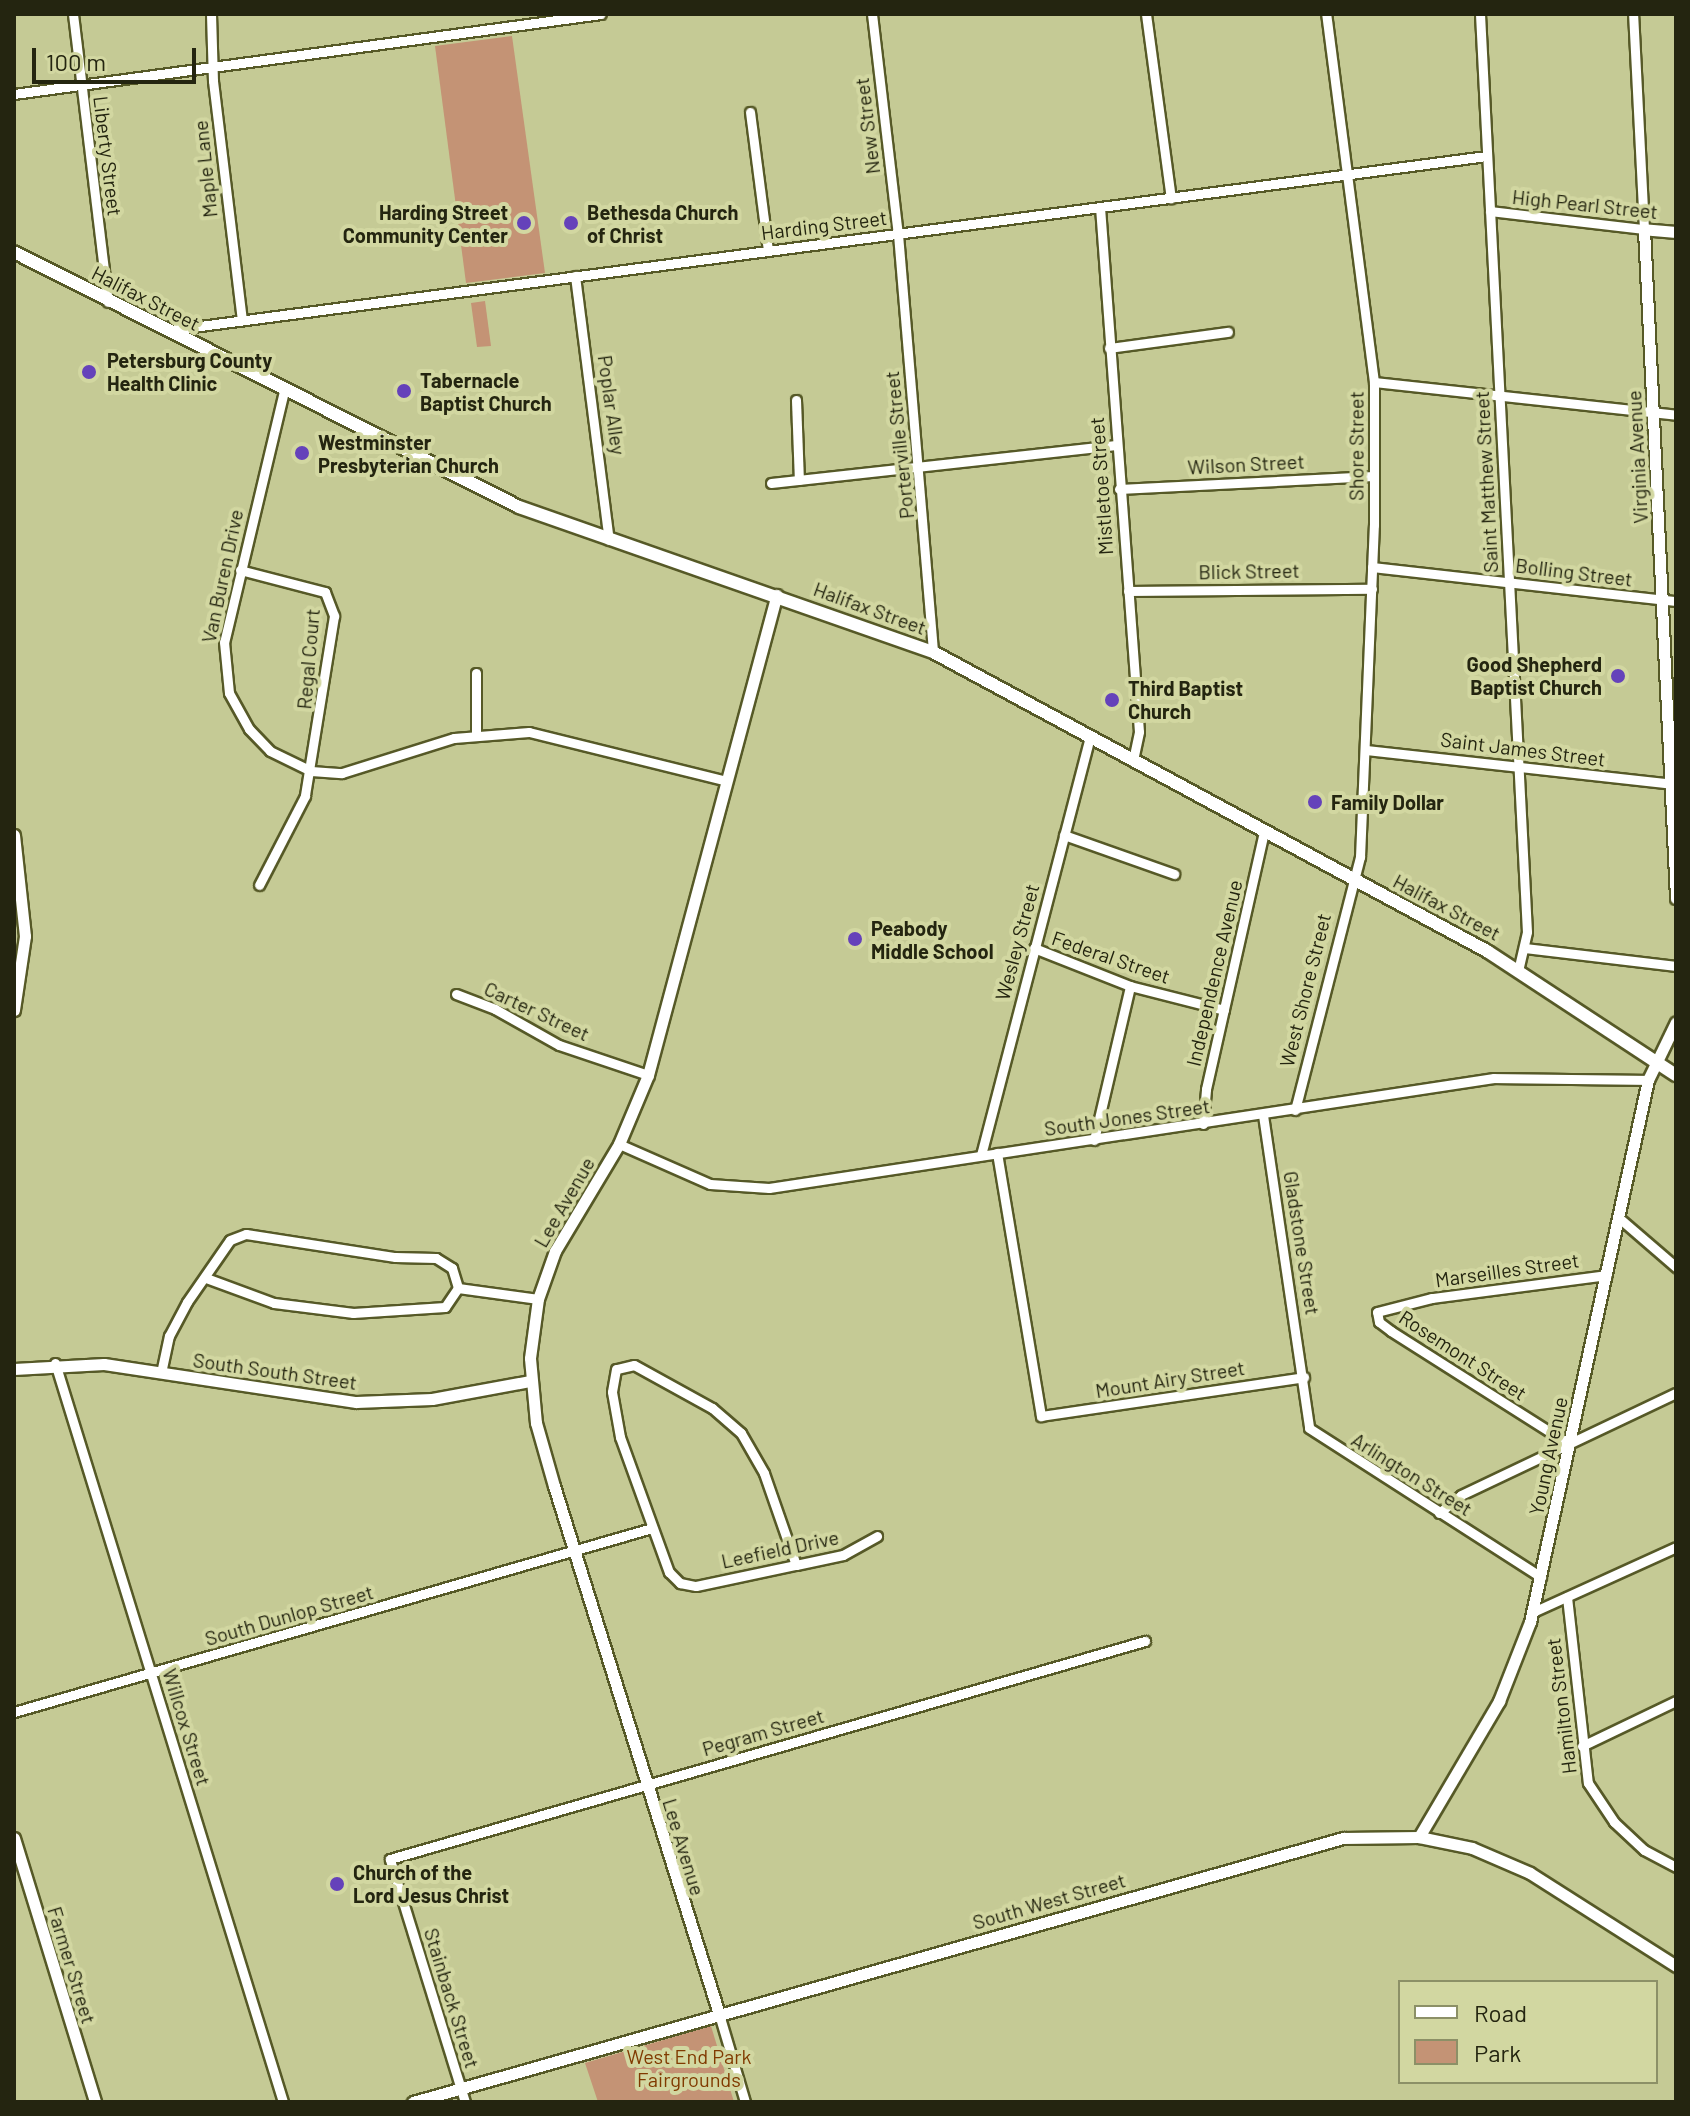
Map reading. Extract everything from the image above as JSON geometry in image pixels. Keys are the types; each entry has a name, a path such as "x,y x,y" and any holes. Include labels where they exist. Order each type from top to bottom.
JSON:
{"main road":[{"name":"Halifax Street","path":"14,252 492,495 609,540 777,595 933,652 1518,970 1676,1075"}],"street":[{"name":"Liberty Street","path":"73,14 108,302"},
{"name":"Maple Lane","path":"211,14 242,320"},
{"path":"14,94 601,14"},
{"name":"New Street","path":"872,14 898,234"},
{"path":"1146,14 1171,198"},
{"name":"Shore Street","path":"1326,14 1374,382 1372,589 1366,750 1360,857 1353,880"},
{"name":"Saint Matthew Street","path":"1480,14 1518,768 1525,948 1518,970"},
{"name":"Virginia Avenue","path":"1633,14 1661,600 1673,784 1676,898"},
{"path":"750,112 768,251"},
{"name":"Harding Street","path":"166,331 1487,156"},
{"name":"Mistletoe Street","path":"1100,207 1139,732 1133,761"},
{"name":"High Pearl Street","path":"1490,211 1676,232"},
{"name":"Porterville Street","path":"898,234 933,652"},
{"name":"Poplar Alley","path":"575,276 597,426 609,540"},
{"path":"1109,348 1228,332"},
{"path":"1374,382 1676,415"},
{"name":"Van Buren Drive","path":"284,391 224,642 229,693 249,729 270,751 311,771 359,771 424,746 476,734 554,736 727,781"},
{"path":"796,400 799,480"},
{"path":"771,483 1116,445"},
{"name":"Wilson Street","path":"1119,489 1374,476"},
{"name":"Bolling Street","path":"1372,567 1676,601"},
{"name":"Regal Court","path":"240,570 322,590 333,606 311,771 300,809 259,885"},
{"name":"Blick Street","path":"1128,591 1372,589"},
{"name":"Lee Avenue","path":"719,2014 536,1423 530,1381 538,1299 568,1225 619,1144 648,1075 777,595"},
{"path":"476,673 476,734"},
{"name":"Wesley Street","path":"981,1155 1090,738"},
{"name":"Saint James Street","path":"1366,750 1673,784"},
{"name":"Independence Avenue","path":"1203,1124 1224,1010 1264,832"},
{"path":"14,835 25,936 14,1010"},
{"path":"1064,835 1174,874"},
{"name":"West Shore Street","path":"1295,1110 1353,880"},
{"name":"Federal Street","path":"1034,948 1130,986 1224,1010"},
{"path":"1525,948 1676,966"},
{"path":"1094,1140 1130,986"},
{"name":"Carter Street","path":"456,994 495,1009 559,1045 648,1075"},
{"path":"1657,1062 1676,1022"},
{"name":"Young Avenue","path":"1419,1837 1499,1701 1533,1612 1648,1080 1657,1062"},
{"name":"South Jones Street","path":"619,1144 695,1179 752,1189 1514,1076 1648,1080"},
{"name":"Gladstone Street","path":"1263,1115 1304,1377"},
{"name":"Mount Airy Street","path":"997,1153 1041,1416 1304,1377"},
{"path":"1618,1217 1676,1267"},
{"path":"161,1373 169,1336 230,1240 246,1234 395,1257 436,1258 452,1268 458,1288"},
{"name":"Marseilles Street","path":"1412,1302 1606,1275"},
{"path":"206,1278 274,1303 353,1313 445,1307 458,1288"},
{"path":"458,1288 538,1299"},
{"name":"Rosemont Street","path":"1412,1302 1381,1308 1379,1322 1569,1444"},
{"name":"South South Street","path":"14,1369 55,1363 161,1373 356,1402 432,1399 530,1381"},
{"name":"Willcox Street","path":"55,1363 283,2102"},
{"path":"652,1528 620,1437 613,1386 616,1369 634,1365 727,1420 750,1445 764,1473 796,1565"},
{"name":"Arlington Street","path":"1304,1377 1312,1433 1541,1577"},
{"path":"1439,1513 1461,1495 1676,1393"},
{"name":"South Dunlop Street","path":"14,1712 652,1528"},
{"name":"Leefield Drive","path":"652,1528 669,1572 688,1586 856,1550 877,1536"},
{"path":"1533,1612 1676,1547"},
{"name":"Hamilton Street","path":"1567,1597 1588,1783 1602,1808 1644,1850 1676,1867"},
{"name":"Pegram Street","path":"390,1859 1145,1641"},
{"path":"1582,1746 1676,1701"},
{"name":"South West Street","path":"413,2102 1319,1842 1372,1835 1419,1837 1472,1848 1530,1873 1676,1966"},
{"name":"Farmer Street","path":"14,1838 95,2102"},
{"name":"Stainback Street","path":"390,1859 465,2102"},
{"path":"719,2014 745,2102"}],"green space":[{"path":"512,36 545,273 466,283 435,46"},
{"path":"485,301 491,346 477,347 471,303"},
{"name":"West End Park Fairgrounds","path":"711,2026 734,2102 598,2102 585,2063"}],"place":[{"name":"Harding Street Community Center","path":"524,223"},
{"name":"Bethesda Church of Christ","path":"571,223"},
{"name":"Petersburg County Health Clinic","path":"89,372"},
{"name":"Tabernacle Baptist Church","path":"404,391"},
{"name":"Westminster Presbyterian Church","path":"302,453"},
{"name":"Good Shepherd Baptist Church","path":"1618,676"},
{"name":"Third Baptist Church","path":"1112,700"},
{"name":"Family Dollar","path":"1315,802"},
{"name":"Peabody Middle School","path":"855,939"},
{"name":"Church of the Lord Jesus Christ","path":"337,1884"}]}
